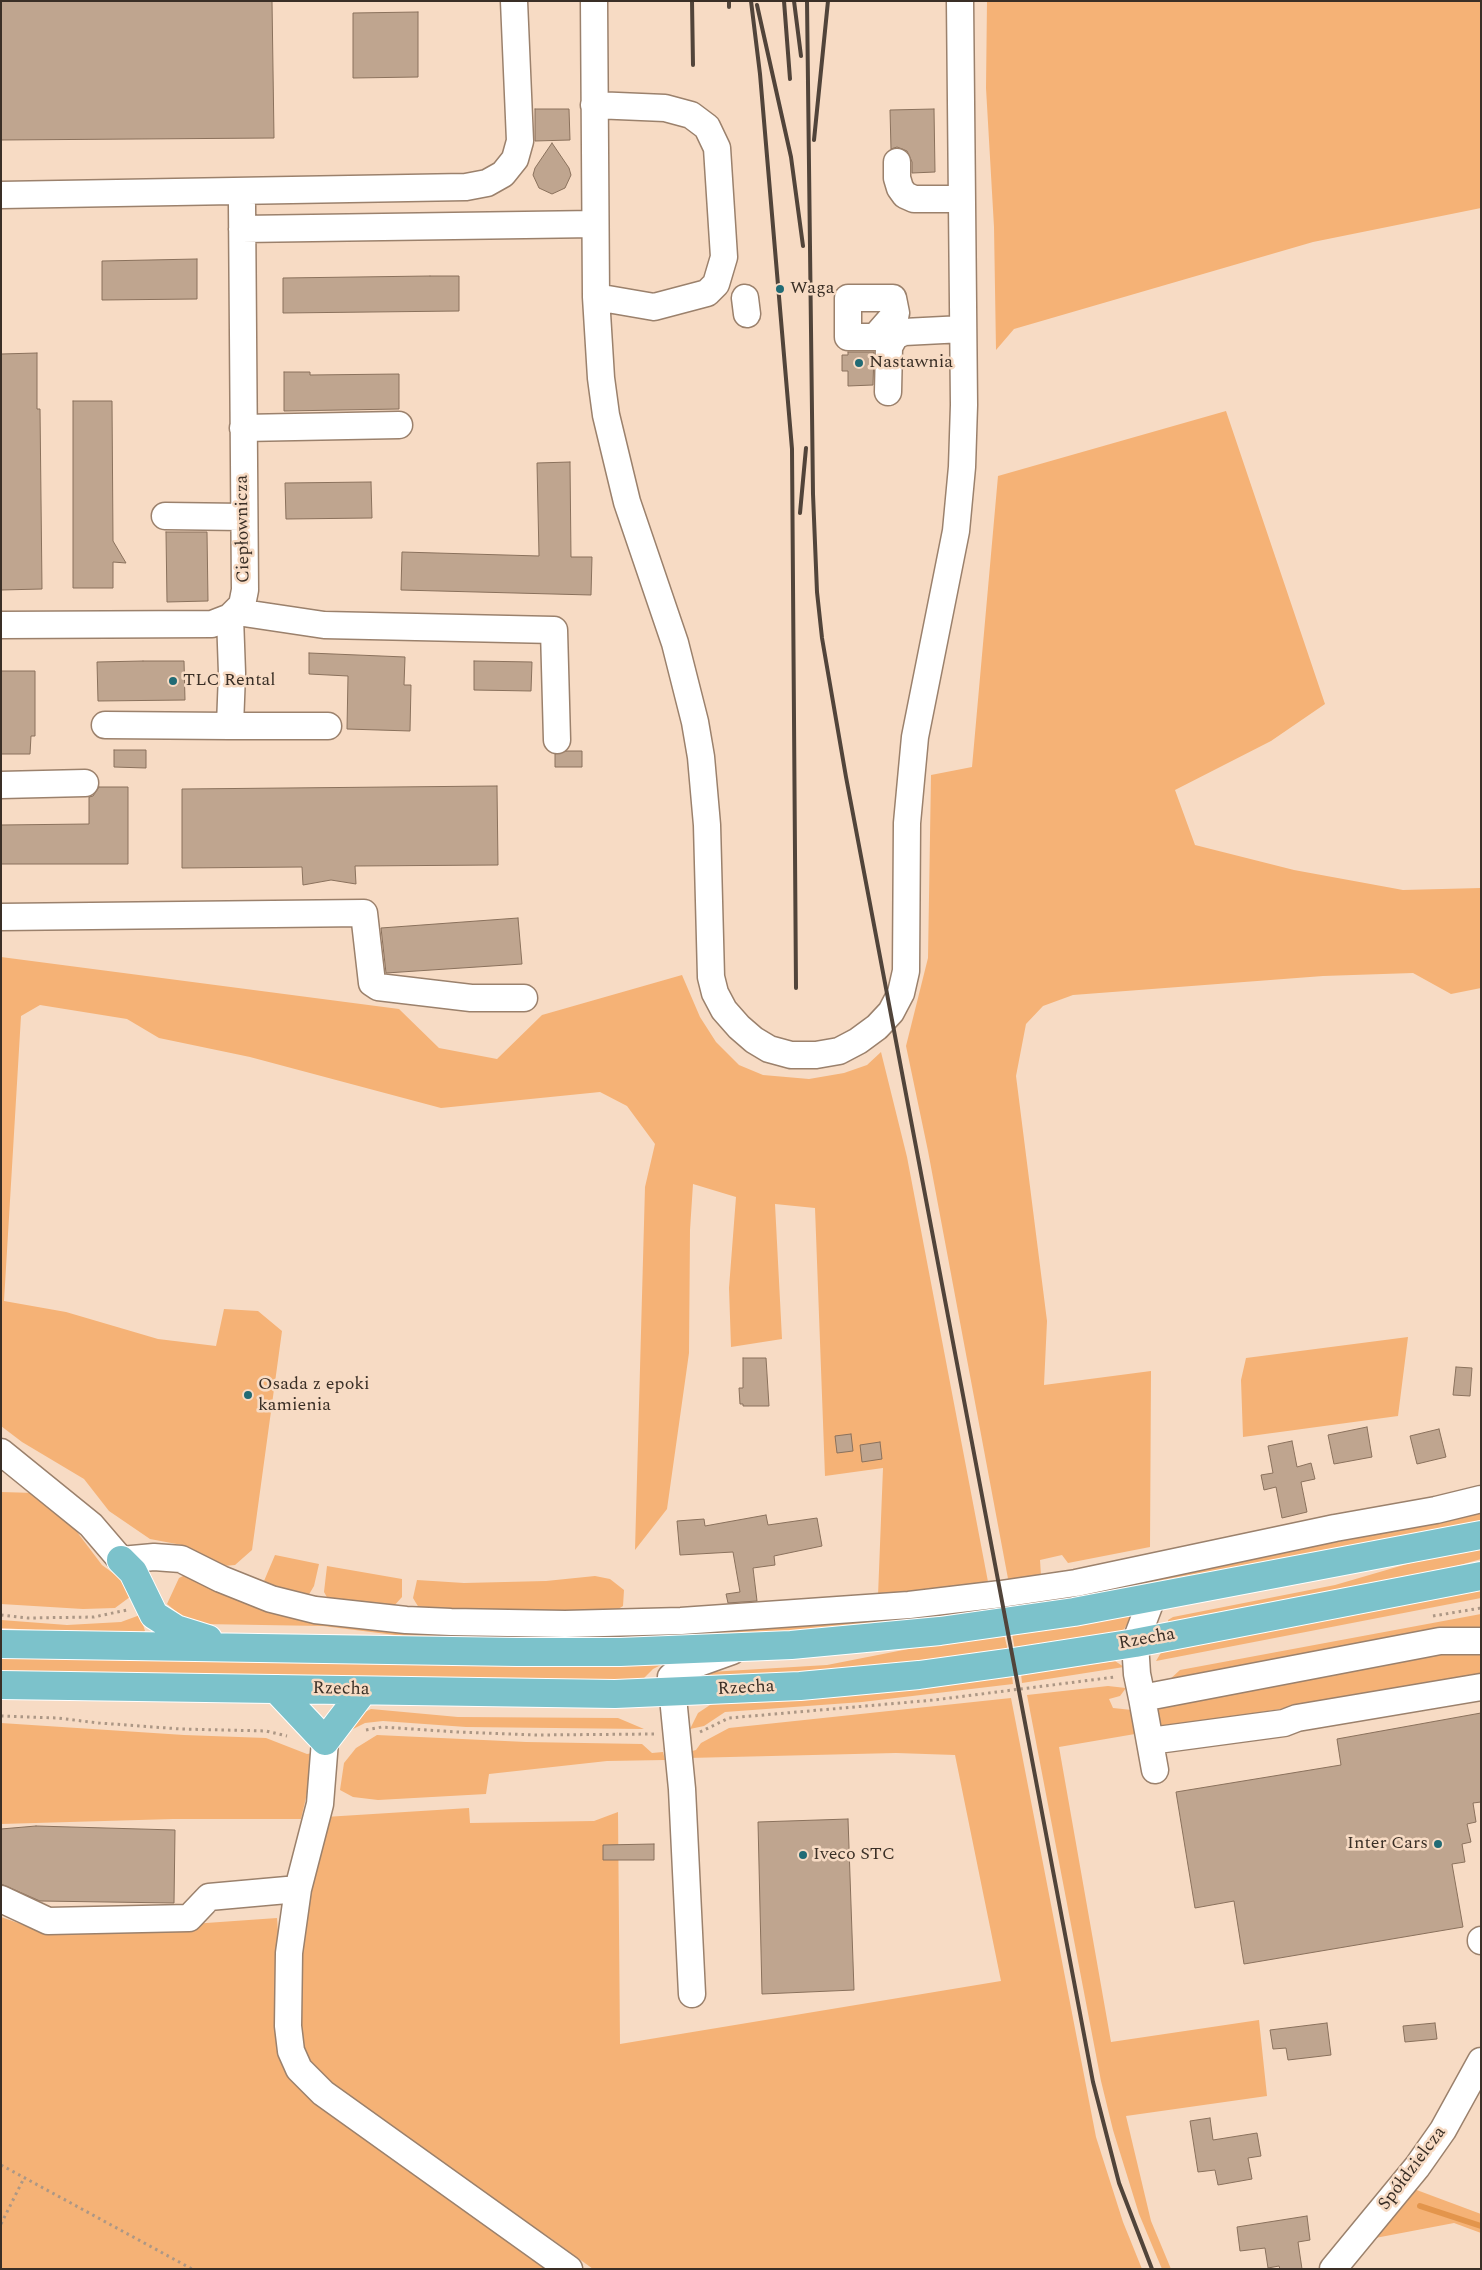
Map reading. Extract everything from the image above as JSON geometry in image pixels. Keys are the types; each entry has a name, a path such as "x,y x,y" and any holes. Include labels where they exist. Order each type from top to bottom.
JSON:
{"main road":[{"path":"1,1644 526,1652 620,1652 740,1648 940,1631 1152,1598 1481,1535"},
{"path":"121,1560 133,1572 154,1615 176,1629 241,1648"},
{"name":"Rzecha","path":"1,1685 363,1691 672,1692 800,1686 919,1675 1135,1643 1481,1576"},
{"path":"276,1689 325,1741 363,1691"}],"street":[{"path":"1,195 466,187 487,184 503,174 514,159 520,141 514,1"},
{"path":"594,1 596,297 601,378 614,451 627,502 675,643 695,722 701,757 707,825 711,977 715,993 724,1010 738,1027 754,1040 769,1048 791,1055 816,1056 839,1051 858,1041 877,1027 891,1012 901,993 906,971 907,823 915,737 925,682 944,599 960,497 963,433 960,1"},
{"path":"594,105 665,108 691,115 707,127 716,148 724,257 716,284 707,293 654,307 596,297"},
{"path":"897,162 897,178 900,188 905,195 914,199 960,198"},
{"name":"Ciepłownicza","path":"234,615 245,598 242,217 595,224"},
{"path":"888,392 890,330 913,332 963,329"},
{"path":"243,428 399,425"},
{"path":"165,516 244,517"},
{"path":"1,625 204,625 221,622 234,615 324,625 554,630 557,740"},
{"path":"230,726 234,615"},
{"path":"105,725 328,726"},
{"path":"1,785 85,783"},
{"path":"1,916 364,913 372,983 378,987 471,998 524,998"},
{"path":"3,1456 91,1525 121,1560 154,1557 181,1559 221,1579 271,1599 315,1610 406,1620 513,1624 681,1621 909,1605 1076,1583 1335,1528 1436,1510 1481,1499"},
{"path":"1152,1598 1135,1643 1137,1674 1155,1770"},
{"path":"1142,1698 1440,1641 1481,1641"},
{"path":"692,1994 682,1789 671,1677 679,1670 740,1648"},
{"path":"1150,1741 1284,1723 1297,1718 1481,1687"},
{"path":"325,1741 320,1804 298,1889 289,1953 288,2026 291,2051 299,2069 323,2092 569,2269"},
{"path":"1,1898 48,1921 189,1918 209,1897 298,1889"},
{"name":"Spółdzielcza","path":"1333,2269 1417,2167 1443,2130 1481,2061"}],"path":[{"path":"1,1615 28,1618 94,1617 122,1612 148,1603"},
{"path":"1,2165 192,2269"},
{"path":"1,2224 24,2178"}],"shaded area":[{"path":"987,1 1481,1 1481,208 1313,242 1014,329 996,350 994,227 986,88"},
{"path":"1226,411 1325,704 1271,741 1175,790 1195,845 1294,870 1403,890 1481,888 1481,988 1451,994 1413,973 1323,976 1073,995 1043,1006 1026,1024 1016,1076 1047,1321 1044,1385 1151,1371 1150,1547 1068,1563 1062,1555 1040,1560 1041,1576 1009,1584 928,1151 906,1046 928,958 931,775 972,767 998,476"},
{"path":"1,957 399,1009 439,1048 497,1059 542,1015 682,975 700,1017 716,1042 739,1065 763,1075 809,1079 844,1073 867,1065 881,1052 907,1157 989,1587 878,1596 883,1468 825,1476 815,1208 775,1204 782,1339 731,1347 729,1288 736,1197 693,1184 690,1230 689,1353 667,1509 635,1550 645,1187 655,1144 627,1106 600,1092 441,1108 250,1057 159,1038 127,1019 40,1005 21,1016 4,1301 66,1312 158,1339 216,1346 224,1309 258,1311 282,1331 252,1550 235,1565 223,1566 182,1545 150,1539 109,1511 84,1479 22,1442 1,1426"},
{"path":"1408,1337 1398,1416 1243,1437 1241,1380 1246,1358"},
{"path":"1,1492 35,1493 74,1528 102,1565 121,1579 134,1594 115,1608 83,1609 1,1604"},
{"path":"1481,1508 1481,1523 1007,1610 1006,1600"},
{"path":"1481,1547 1481,1559 1415,1578 1168,1623 1168,1620 1173,1617 1335,1585 1438,1555"},
{"path":"275,1555 319,1564 314,1586 308,1596 274,1590 264,1581"},
{"path":"327,1566 402,1579 402,1597 393,1607 328,1599 324,1592"},
{"path":"185,1575 378,1624 998,1602 1001,1611 894,1624 735,1637 572,1640 448,1639 403,1636 323,1626 201,1624 183,1617 167,1604 179,1578"},
{"path":"595,1576 610,1579 624,1590 623,1606 609,1615 419,1608 413,1598 417,1580 464,1583 546,1581"},
{"path":"1481,1589 1481,1598 1156,1661 1162,1651"},
{"path":"1134,1613 1121,1634 1015,1651 1012,1633"},
{"path":"1481,1614 1481,1633 1168,1681 1180,1670"},
{"path":"140,1615 145,1631 139,1636 1,1628 1,1620 67,1625 121,1622"},
{"path":"1004,1634 1008,1651 833,1671 693,1680 693,1673 827,1665 944,1642"},
{"path":"1438,1654 1481,1654 1481,1674 1159,1730 1156,1712 1161,1703"},
{"path":"35,1656 665,1663 653,1669 641,1681 1,1673 1,1659"},
{"path":"1115,1661 1124,1667 1022,1683 1021,1674"},
{"path":"1012,1676 1013,1684 862,1702 725,1712 704,1726 690,1729 698,1713 720,1701"},
{"path":"1108,1686 1126,1688 1120,1696 1109,1699 1113,1708 1132,1710 1135,1734 1059,1747 1111,2042 1259,2020 1267,2096 1126,2116 1151,2221 1171,2269 1162,2269 1139,2214 1113,2130 1101,2081 1027,1695"},
{"path":"1011,1698 1096,2137 1123,2222 1142,2269 593,2269 549,2237 472,2189 330,2081 302,2054 303,1937 316,1850 325,1817 469,1808 470,1823 594,1821 618,1812 620,2044 1001,1981 955,1755 896,1753 688,1758 688,1752 696,1750 701,1743 729,1728"},
{"path":"371,1709 458,1717 618,1718 644,1729 466,1727 383,1721 365,1723 347,1732 361,1714"},
{"path":"1,1723 184,1735 266,1738 307,1754 313,1753 308,1789 301,1819 173,1819 1,1824"},
{"path":"377,1735 526,1742 642,1744 652,1753 663,1752 665,1760 607,1761 489,1774 486,1794 378,1800 353,1797 340,1790 344,1763 356,1748"},
{"path":"1,1917 50,1934 277,1918 287,2062 558,2269 1,2269"},
{"path":"1414,2189 1481,2214 1481,2233 1454,2223 1370,2239"}],"building":[{"path":"1,1 272,1 274,138 1,140"},
{"path":"418,12 418,77 353,78 353,13"},
{"path":"535,109 569,109 570,140 535,141"},
{"path":"934,109 935,172 912,173 912,162 907,151 897,147 891,149 890,110"},
{"path":"552,143 569,168 571,175 565,188 552,194 539,188 533,175 535,168"},
{"path":"197,259 197,299 102,300 102,261"},
{"path":"459,276 459,311 283,313 283,278"},
{"name":"Nastawnia","path":"848,352 874,352 873,385 848,386 848,371 842,371 842,355 848,355"},
{"path":"37,353 37,409 40,409 42,589 1,590 1,354"},
{"path":"284,372 310,372 310,375 399,374 399,409 284,411"},
{"path":"73,401 112,401 113,541 126,563 113,562 113,588 73,588"},
{"path":"570,462 571,557 592,557 591,595 401,590 402,552 539,556 537,463"},
{"path":"371,482 372,518 286,519 285,483"},
{"path":"166,532 207,532 208,601 167,602"},
{"path":"309,653 405,657 404,685 411,685 410,731 347,729 348,676 309,674"},
{"path":"184,661 185,700 98,701 97,662"},
{"path":"474,661 532,662 531,691 474,690"},
{"path":"1,671 35,671 35,736 31,736 30,754 1,754"},
{"path":"114,750 146,750 146,768 114,767"},
{"path":"566,751 582,751 582,767 555,767 555,754"},
{"path":"497,786 498,865 355,866 356,884 331,880 303,885 302,867 182,868 182,789"},
{"path":"99,787 128,787 128,864 1,864 1,825 89,824 89,797 93,796"},
{"path":"518,918 522,964 386,973 381,928"},
{"path":"743,1358 766,1358 769,1406 743,1406 743,1404 740,1404 739,1388 743,1388"},
{"path":"1456,1367 1472,1368 1470,1396 1453,1395"},
{"path":"1367,1427 1372,1457 1334,1464 1328,1435"},
{"path":"1439,1429 1446,1457 1417,1464 1410,1436"},
{"path":"851,1434 853,1451 837,1453 835,1436"},
{"path":"1292,1441 1297,1467 1311,1463 1315,1479 1301,1482 1307,1512 1282,1518 1276,1487 1264,1490 1261,1475 1273,1473 1268,1446"},
{"path":"880,1442 882,1459 862,1462 860,1445"},
{"path":"766,1515 768,1525 817,1518 822,1546 774,1556 775,1565 753,1568 757,1601 728,1603 726,1594 740,1592 733,1552 680,1555 677,1521 704,1519 705,1526"},
{"path":"1481,1713 1481,1802 1473,1803 1476,1822 1467,1824 1471,1842 1462,1844 1465,1862 1452,1864 1463,1927 1244,1964 1234,1901 1195,1908 1176,1792 1341,1765 1337,1739"},
{"path":"848,1819 854,1990 762,1994 758,1822"},
{"path":"36,1826 175,1830 174,1903 40,1901 1,1884 1,1829"},
{"path":"654,1844 654,1860 603,1860 603,1845"},
{"path":"1327,2023 1331,2055 1288,2060 1286,2048 1273,2049 1270,2030"},
{"path":"1435,2023 1437,2039 1405,2042 1403,2026"},
{"path":"1210,2118 1213,2140 1257,2133 1261,2156 1248,2158 1252,2179 1218,2185 1215,2170 1198,2172 1190,2121"},
{"path":"1307,2216 1310,2240 1298,2242 1302,2269 1280,2269 1279,2266 1268,2268 1265,2248 1240,2251 1237,2227"}],"waterway":[{"path":"1420,2206 1481,2226"}],"railway":[{"path":"692,1 693,65"},
{"path":"729,1 729,7"},
{"path":"751,1 760,74 792,449 796,988"},
{"path":"784,1 790,79"},
{"path":"794,1 801,56"},
{"path":"807,1 813,494 817,592 822,638 846,777 1093,2082 1119,2183 1152,2269"},
{"path":"814,140 828,1"},
{"path":"757,5 791,157 803,246"},
{"path":"800,513 806,448"}],"place":[{"name":"Waga","path":"780,289"},
{"name":"Nastawnia","path":"859,363"},
{"name":"TLC Rental","path":"173,681"},
{"name":"Osada z epoki kamienia","path":"248,1395"},
{"name":"Inter Cars","path":"1438,1844"},
{"name":"Iveco STC","path":"803,1855"}]}
